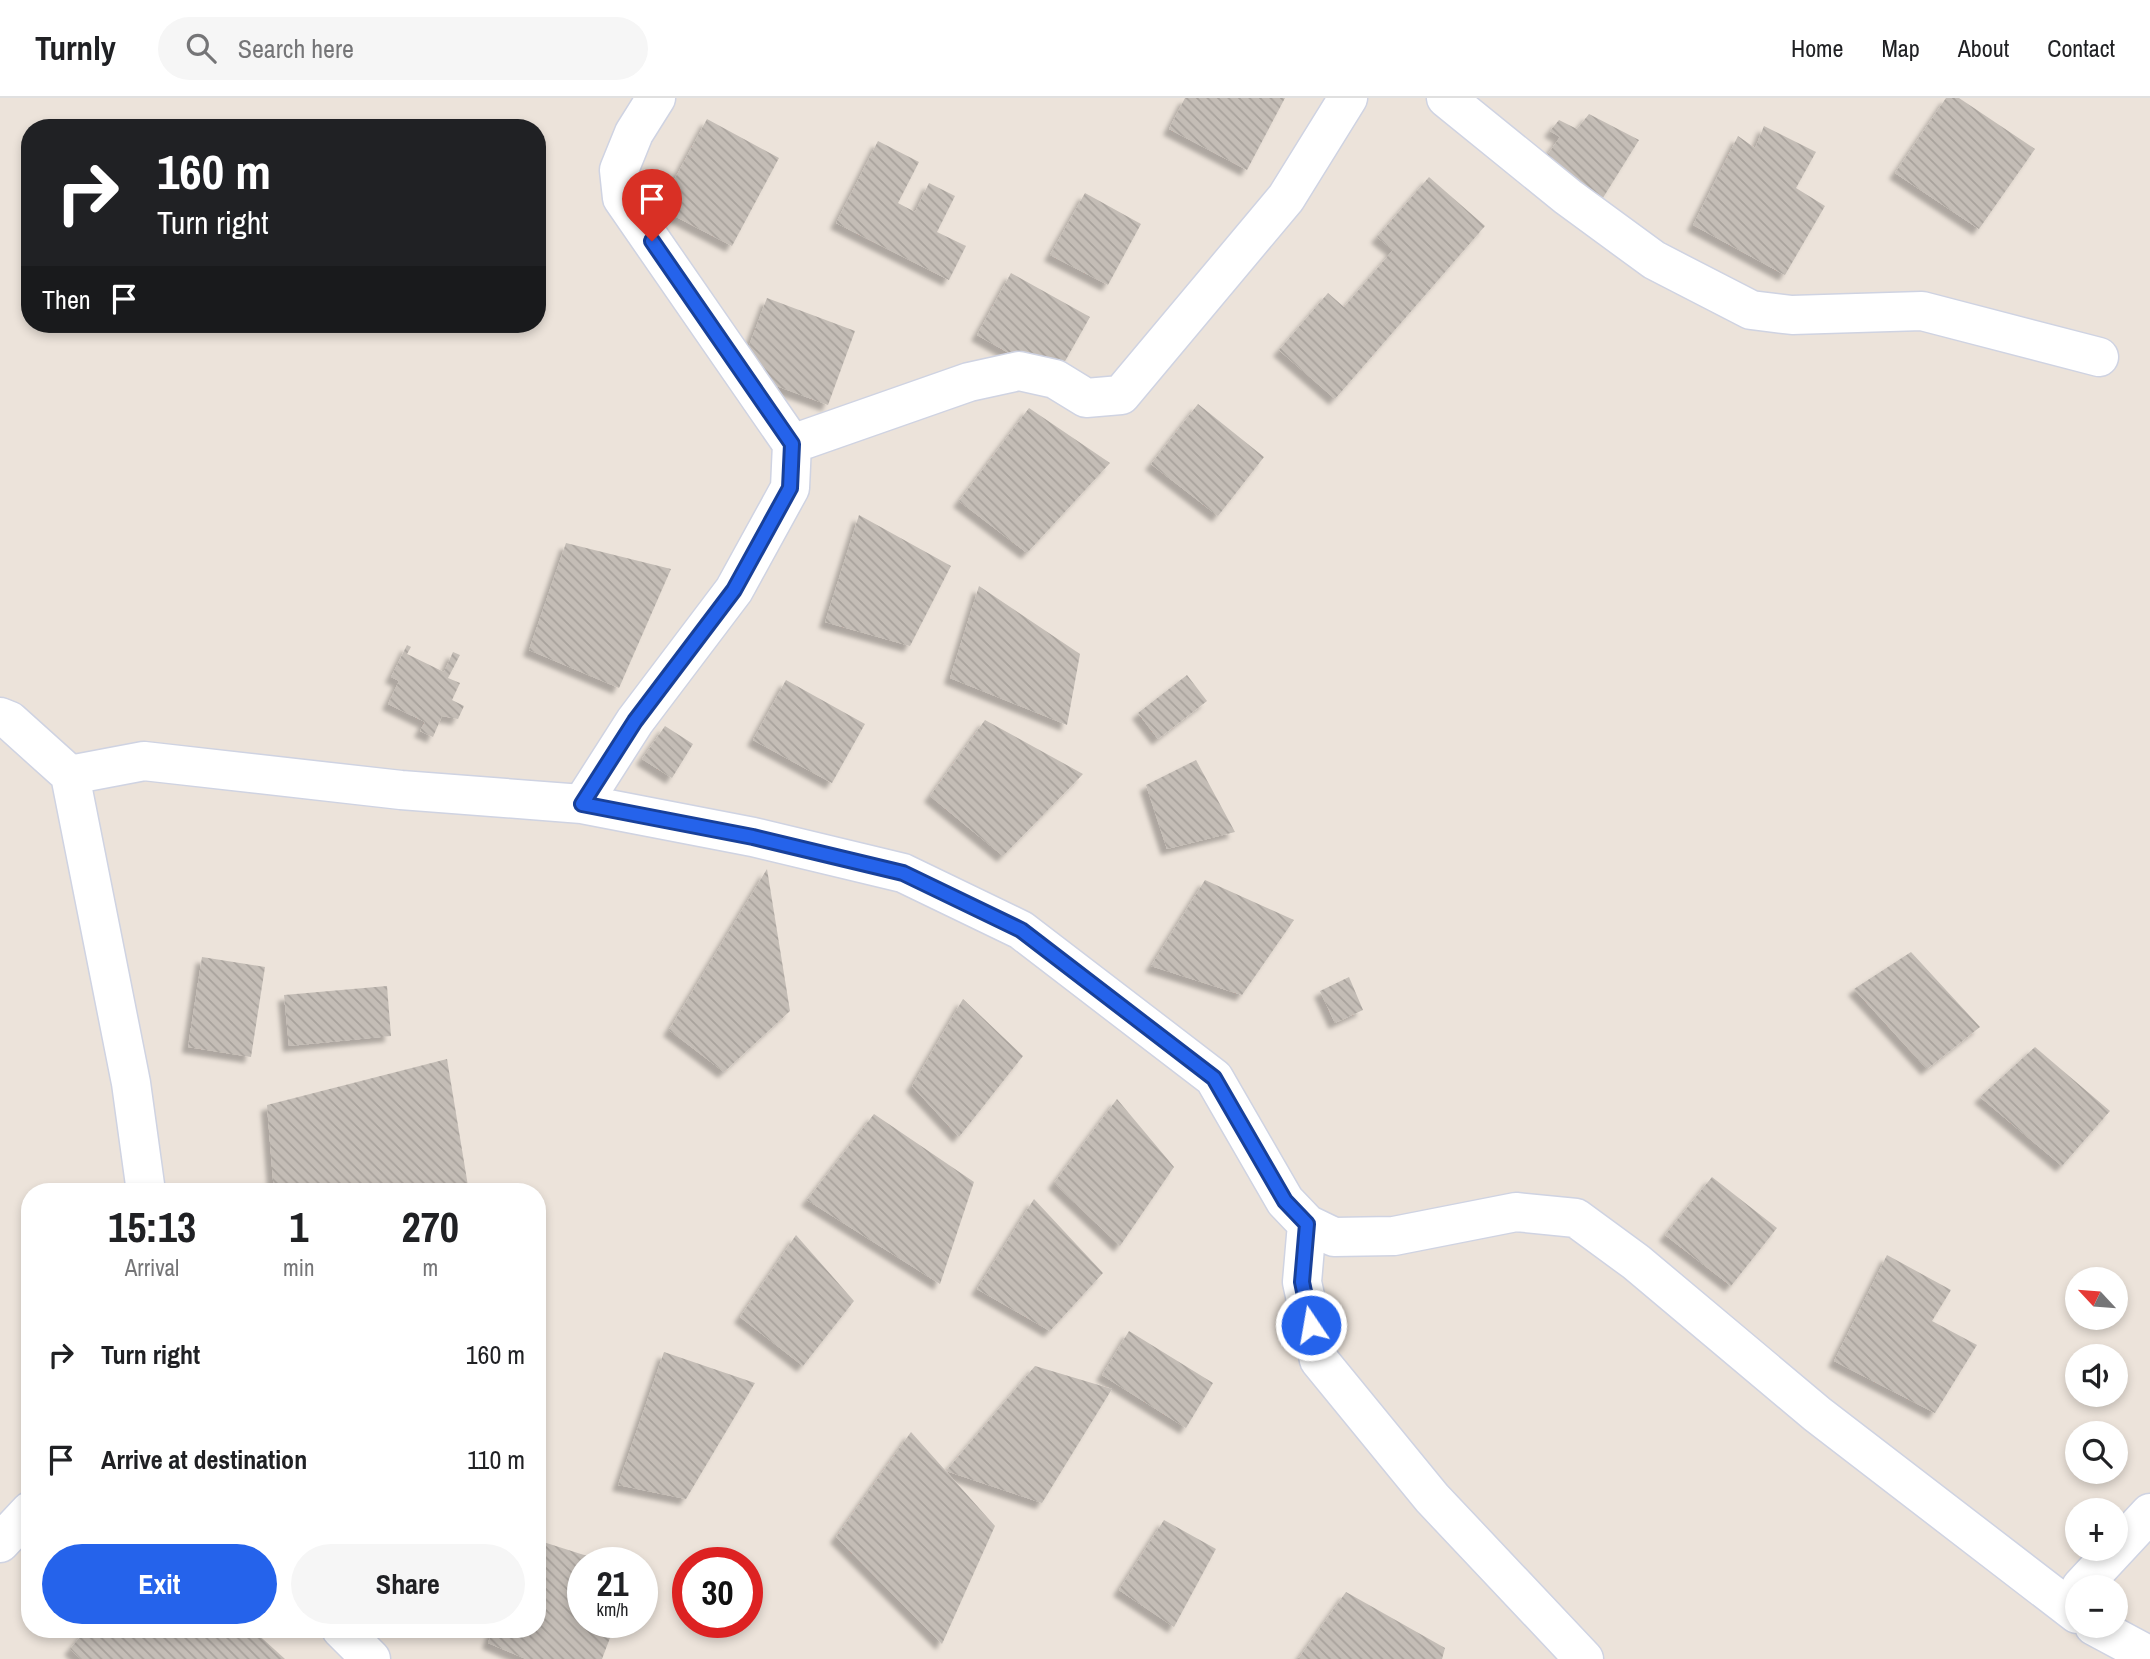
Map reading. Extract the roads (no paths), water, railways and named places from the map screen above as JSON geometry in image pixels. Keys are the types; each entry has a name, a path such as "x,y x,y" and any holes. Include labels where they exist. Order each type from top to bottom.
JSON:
{"street":[{"path":"582,804 635,721 734,590 790,488 792,444 622,198 619,170 634,133 656,98"},
{"path":"792,444 969,382 1019,371 1055,379 1086,398 1121,395 1286,198 1348,98"},
{"path":"1446,98 1568,197 1654,260 1751,310 1793,315 1922,311 2099,357"},
{"path":"0,717 10,721 70,775 131,1083 145,1183"},
{"path":"70,775 144,761 388,788 582,804 753,837 903,873 1021,930 1214,1078 1285,1201 1307,1224 1334,1237 1394,1236 1516,1212 1576,1219 1636,1262 1817,1414 2065,1595"},
{"path":"1307,1224 1302,1282 1320,1360 1432,1498 1584,1659"},
{"path":"2102,1575 2150,1513"},
{"path":"0,1543 21,1521"},
{"path":"350,1638 370,1659"},
{"path":"2125,1638 2150,1656"}]}
